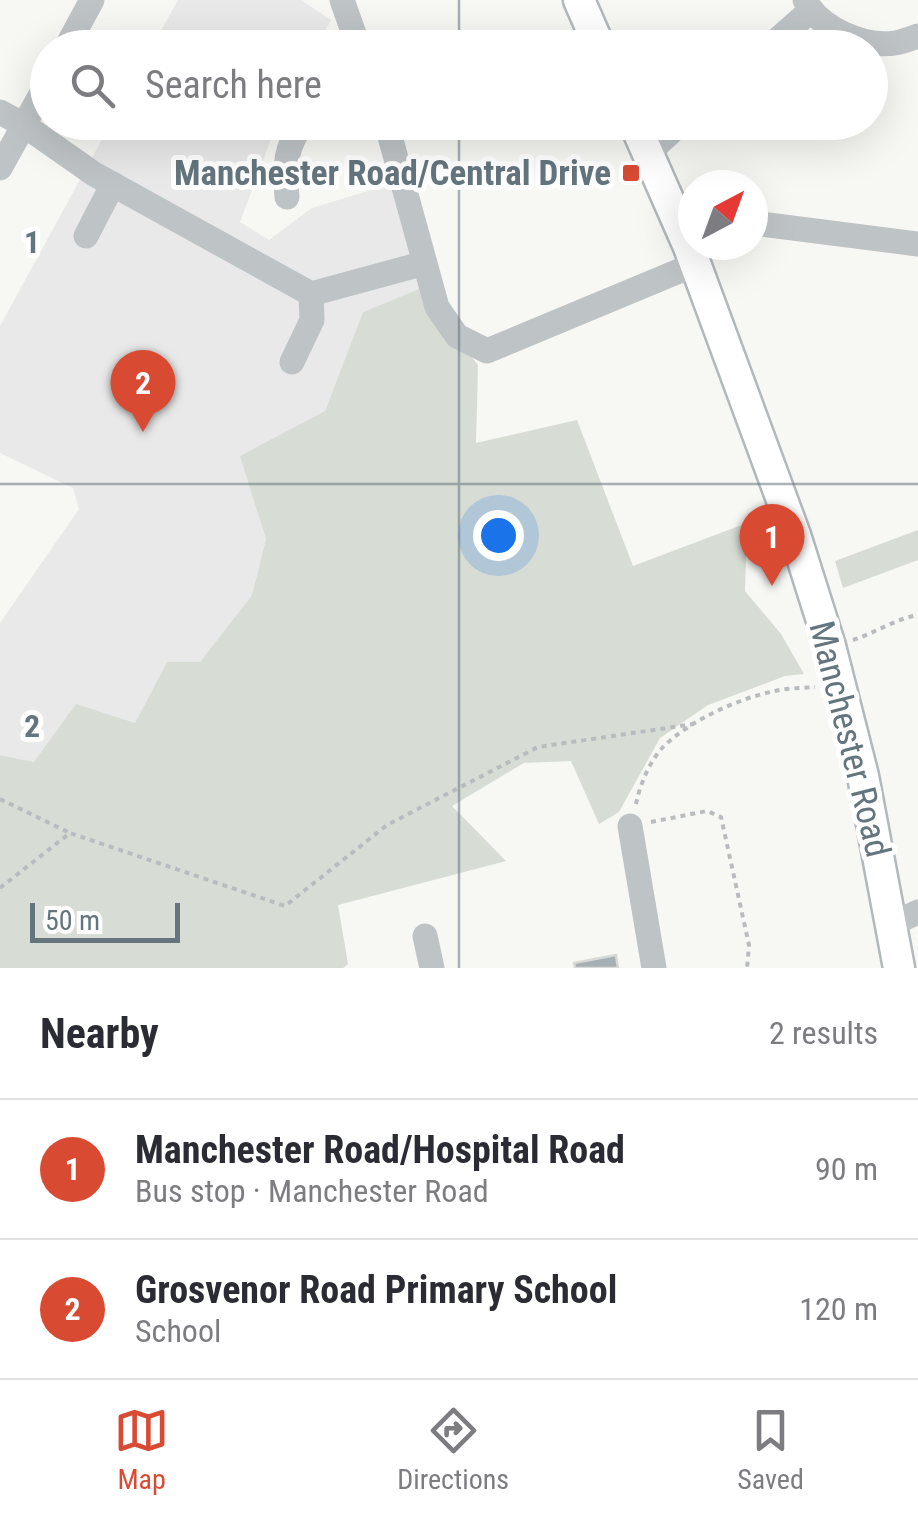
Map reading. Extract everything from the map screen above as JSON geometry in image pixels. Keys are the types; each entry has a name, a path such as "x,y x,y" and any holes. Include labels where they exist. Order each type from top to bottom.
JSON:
{"main road":[{"path":"579,0 592,30"},
{"name":"Manchester Road","path":"642,140 678,209"},
{"name":"Manchester Road","path":"695,260 795,535 830,646 905,918 899,968"}],"street":[{"path":"76,30 92,0"},
{"path":"342,0 353,30"},
{"path":"785,30 808,5 836,30"},
{"path":"888,44 918,36"},
{"path":"0,112 30,129"},
{"path":"0,168 30,114"},
{"path":"46,140 104,179 310,294 425,263"},
{"path":"287,197 284,169 295,140"},
{"path":"391,140 437,307 457,336 486,350 696,264"},
{"path":"648,152 662,140"},
{"path":"86,236 104,179"},
{"path":"768,224 918,244"},
{"path":"292,362 312,320 310,294"},
{"path":"630,826 654,968"},
{"path":"425,936 432,968"}],"path":[{"path":"830,646 918,615"},
{"path":"747,968 748,945 720,817 707,812 630,826 640,784 662,748 726,707 774,691 839,684"},
{"path":"0,799 70,832 286,906 387,826 538,746 694,724"},
{"path":"0,888 70,832"}],"shaded area":[{"path":"178,0 301,0 331,20 325,30 161,30"},
{"path":"102,140 271,140 240,222 269,240 312,208 391,184 419,289 363,312 325,411 241,456 266,539 252,595 200,662 167,662 135,723 34,762 0,755 0,623 79,509 73,488 0,453 0,326"},
{"path":"419,289 478,365 476,443 577,420 633,566 747,523 745,591 781,634 804,674 785,676 708,705 660,738 619,812 599,824 571,761 524,763 452,806 506,861 338,905 348,964 343,968 0,968 0,755 34,762 76,704 135,723 167,662 200,662 252,595 266,539 240,456 325,411 363,312"},
{"path":"918,530 918,560 843,588 835,561"}],"building":[{"path":"616,955 618,968 575,968 574,963"}],"place":[{"name":"Manchester Road/Central Drive","path":"631,173"},
{"name":"Grosvenor Road Primary School","path":"143,432"},
{"name":"Manchester Road/Hospital Road","path":"772,586"}]}
